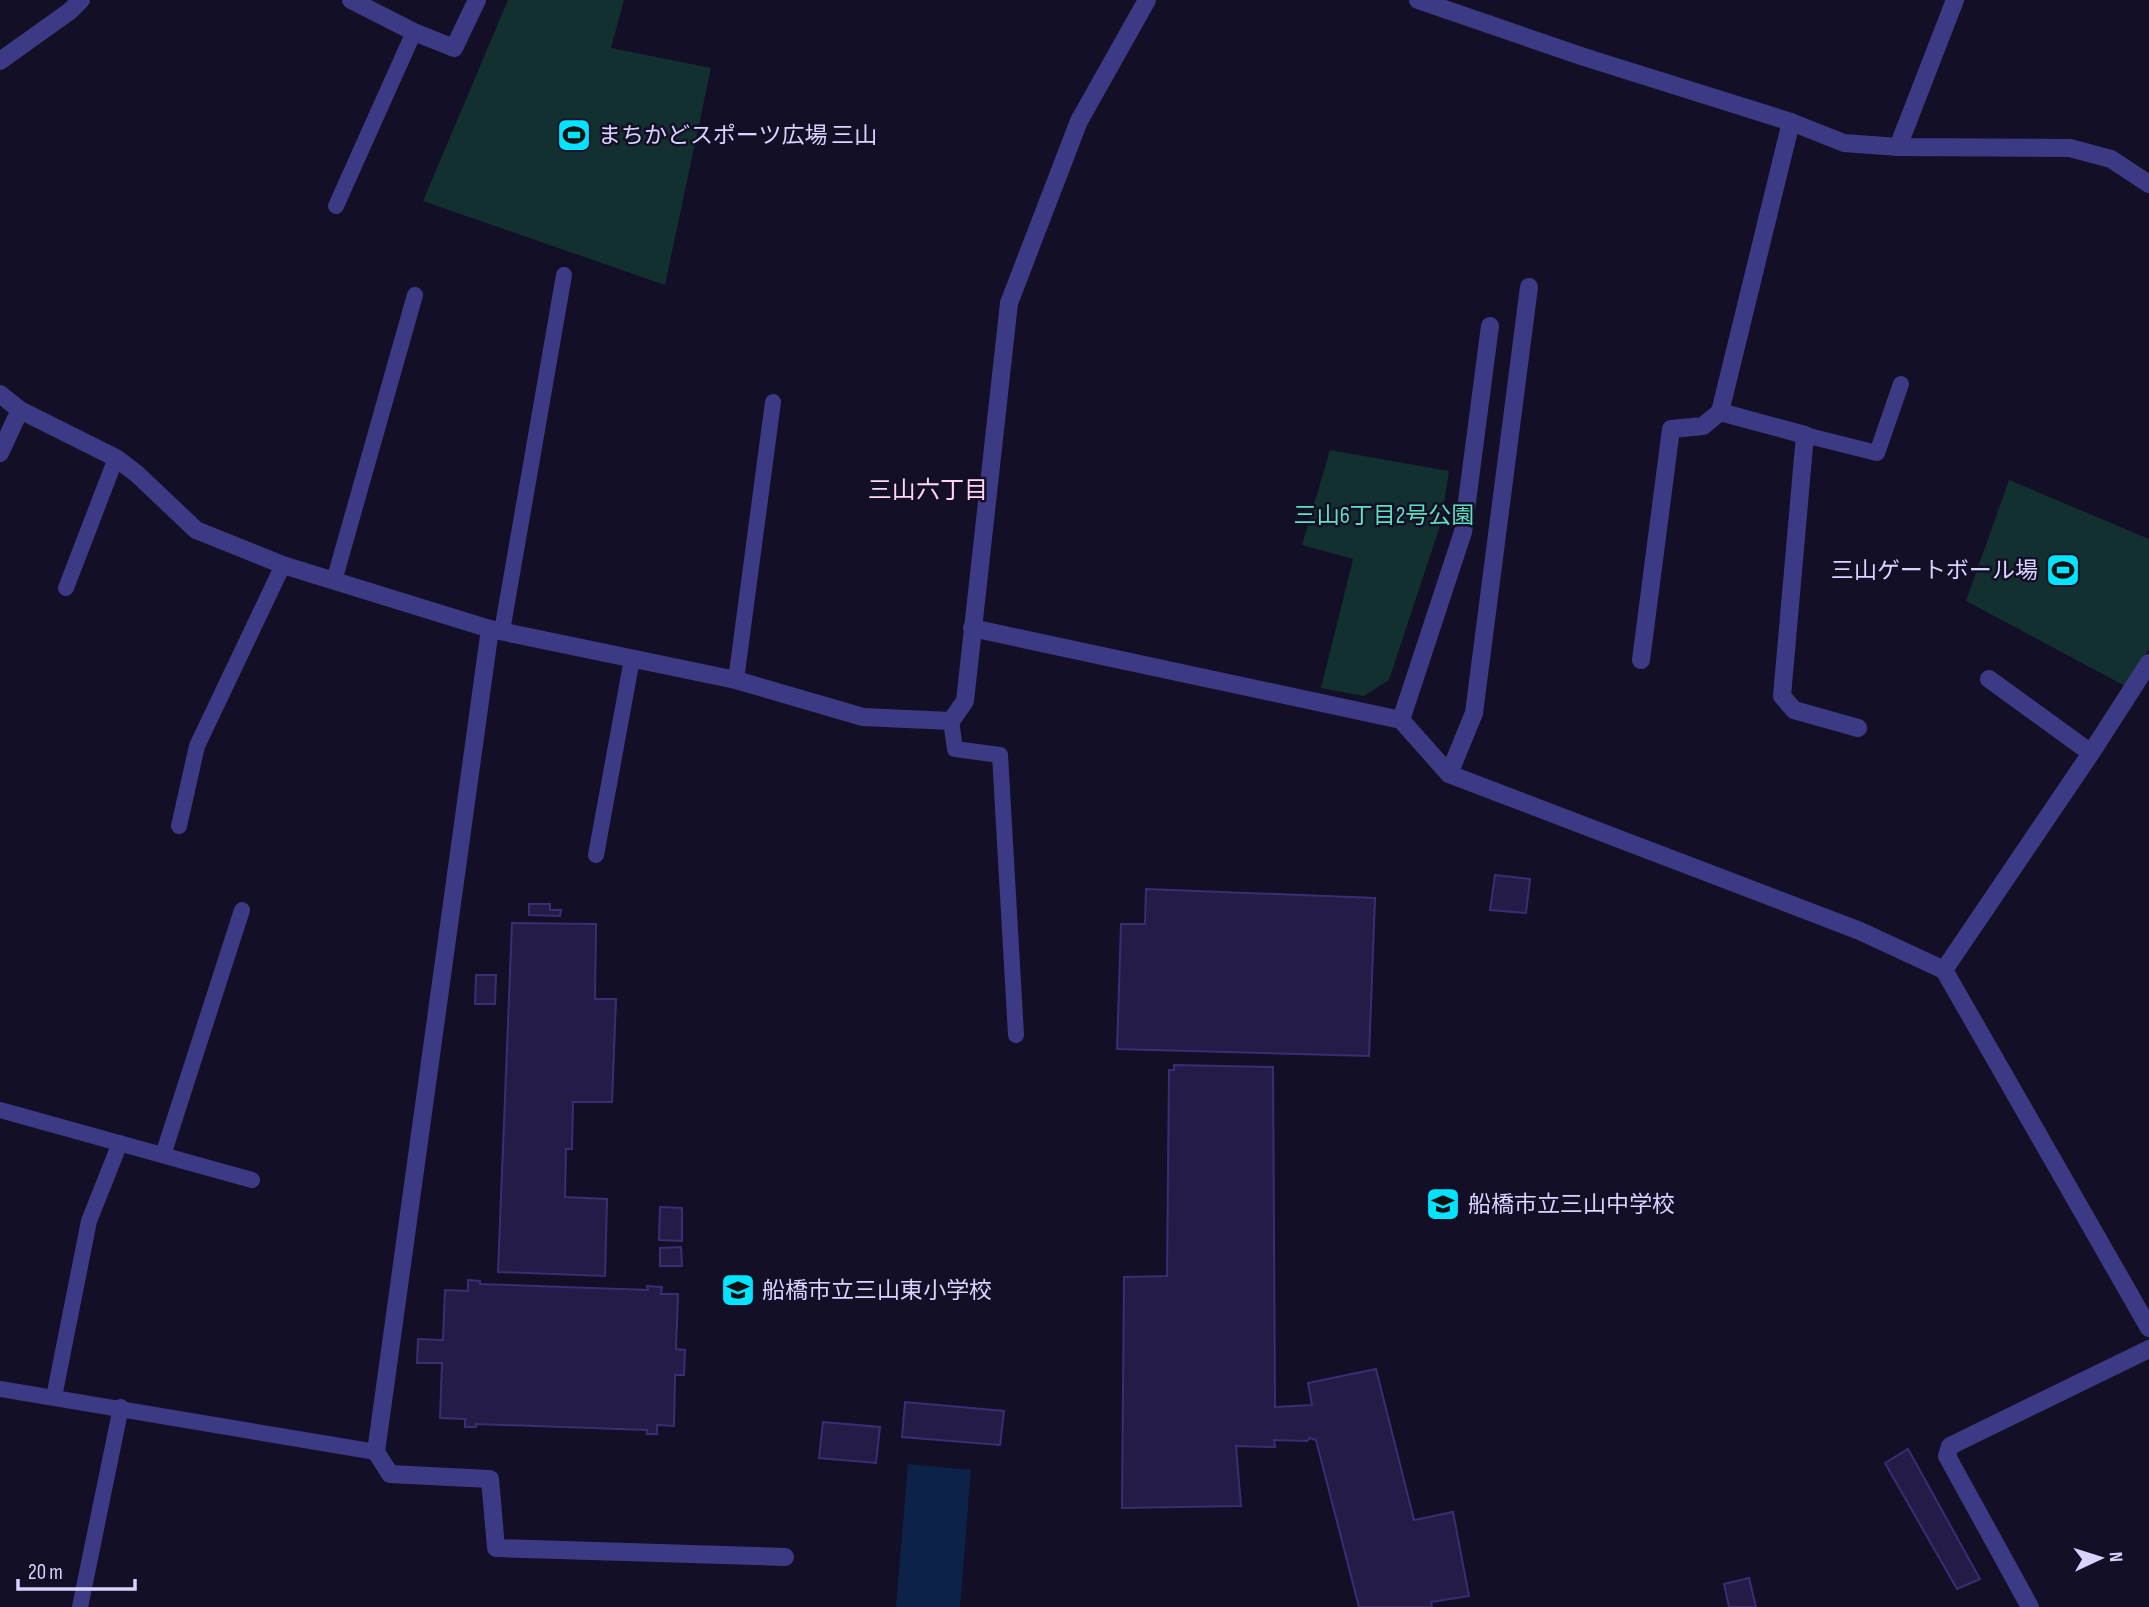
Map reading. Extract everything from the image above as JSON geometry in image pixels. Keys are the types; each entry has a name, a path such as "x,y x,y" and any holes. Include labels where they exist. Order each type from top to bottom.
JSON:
{"street":[{"path":"0,61 81,0"},
{"path":"351,0 414,32 454,48 477,0"},
{"path":"0,394 20,410 116,458 137,474 196,530 283,565 496,630 736,680 863,717 951,721 965,701 1009,303 1079,121 1147,0"},
{"path":"1418,0 1584,57 1791,122 1843,142 1898,147 2070,148 2111,159 2149,184"},
{"path":"1898,147 1955,0"},
{"path":"1641,660 1671,429 1703,426 1720,412 1791,122"},
{"path":"1449,774 1474,713 1529,288"},
{"path":"1401,720 1463,531 1490,326"},
{"path":"0,453 20,410"},
{"path":"1720,412 1805,435 1782,696 1794,710 1858,728"},
{"path":"972,628 1401,720 1449,774 1860,932 1944,970 2149,1328"},
{"path":"496,630 376,1452 390,1474 490,1479 496,1548 785,1557"},
{"path":"1944,970 2149,663"},
{"path":"1990,679 2091,753"},
{"path":"2029,1607 1947,1456 1950,1446 2149,1349"}],"lane":[{"path":"336,205 414,32"},
{"path":"496,630 565,275"},
{"path":"334,581 415,295"},
{"path":"1805,435 1877,453 1901,384"},
{"path":"736,680 774,402"},
{"path":"66,588 116,458"},
{"path":"179,826 197,746 283,565"},
{"path":"596,855 632,659"},
{"path":"951,721 955,749 999,755 1016,1035"},
{"path":"163,1155 242,909"},
{"path":"0,1110 252,1180"},
{"path":"54,1397 89,1221 120,1143"},
{"path":"0,1389 121,1407 376,1452"},
{"path":"80,1607 121,1407"}],"green space":[{"name":"まちかどスポーツ広場 三山","path":"508,0 624,0 611,48 711,68 665,285 423,201"},
{"name":"三山6丁目2号公園","path":"1330,450 1449,471 1441,523 1389,680 1364,696 1321,688 1353,559 1302,545"},
{"name":"三山ゲートボール場","path":"2009,480 2149,539 2149,649 2125,686 1966,601"}],"water":[{"path":"908,1464 971,1470 960,1607 896,1607"}],"building":[{"path":"1495,875 1530,879 1526,913 1490,910"},
{"path":"1146,889 1375,898 1369,1056 1117,1049 1121,924 1145,924"},
{"path":"529,904 550,904 550,910 561,910 560,916 529,915"},
{"path":"512,923 596,924 595,999 616,999 612,1102 573,1102 572,1149 566,1149 565,1197 607,1199 605,1276 498,1272"},
{"path":"476,975 496,975 495,1004 475,1004"},
{"path":"1174,1065 1273,1067 1275,1407 1312,1405 1308,1383 1376,1369 1414,1520 1453,1512 1469,1596 1431,1602 1432,1607 1359,1607 1316,1440 1310,1438 1307,1441 1274,1440 1275,1447 1236,1446 1241,1506 1122,1508 1124,1277 1167,1276 1169,1070 1174,1070"},
{"path":"660,1207 682,1208 682,1241 659,1240"},
{"path":"681,1247 682,1266 660,1266 660,1248"},
{"path":"468,1280 480,1281 480,1284 648,1290 647,1286 662,1287 661,1294 678,1294 676,1349 685,1350 684,1375 675,1375 674,1426 657,1425 657,1434 647,1434 647,1430 476,1424 476,1427 465,1427 465,1419 440,1418 442,1363 417,1363 418,1339 443,1340 445,1290 468,1291"},
{"path":"905,1402 1004,1411 1000,1445 902,1437"},
{"path":"823,1422 880,1427 876,1463 819,1458"},
{"path":"1908,1449 1980,1579 1957,1589 1885,1463"},
{"path":"1749,1578 1756,1607 1729,1607 1724,1584"}],"place":[{"name":"まちかどスポーツ広場 三山","path":"574,135"},
{"name":"三山ゲートボール場","path":"2063,570"},
{"name":"船橋市立三山中学校","path":"1443,1204"},
{"name":"船橋市立三山東小学校","path":"738,1290"}],"district":[{"name":"三山六丁目","path":"928,490"}]}
